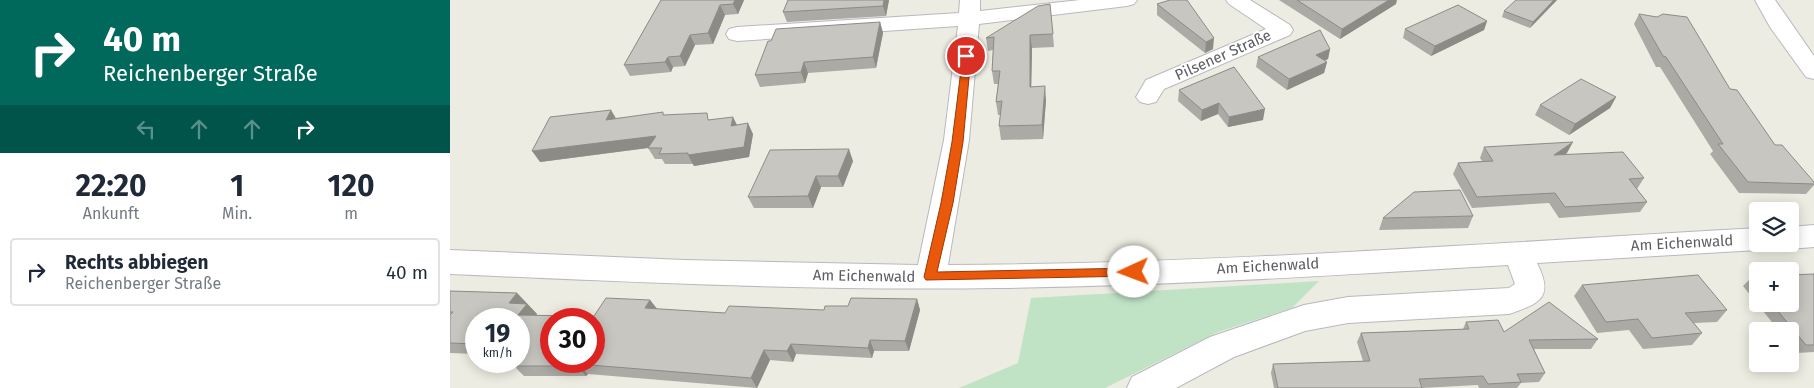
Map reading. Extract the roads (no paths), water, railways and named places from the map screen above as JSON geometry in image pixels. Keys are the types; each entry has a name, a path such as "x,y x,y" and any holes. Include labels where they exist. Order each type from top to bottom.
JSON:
{"street":[{"path":"737,34 969,10 1046,12 1127,0"},
{"name":"Pilsener Straße","path":"1148,97 1154,85 1282,30 1236,0"},
{"path":"1765,0 1784,32 1814,72"},
{"path":"930,277 947,203 958,142 969,10"},
{"path":"1799,237 1814,236"},
{"name":"Am Eichenwald","path":"450,262 707,272 930,277 1074,275 1251,268 1749,239"},
{"path":"1144,388 1222,347 1304,318 1348,310 1509,301 1522,297 1531,289 1530,278 1517,252"}]}
